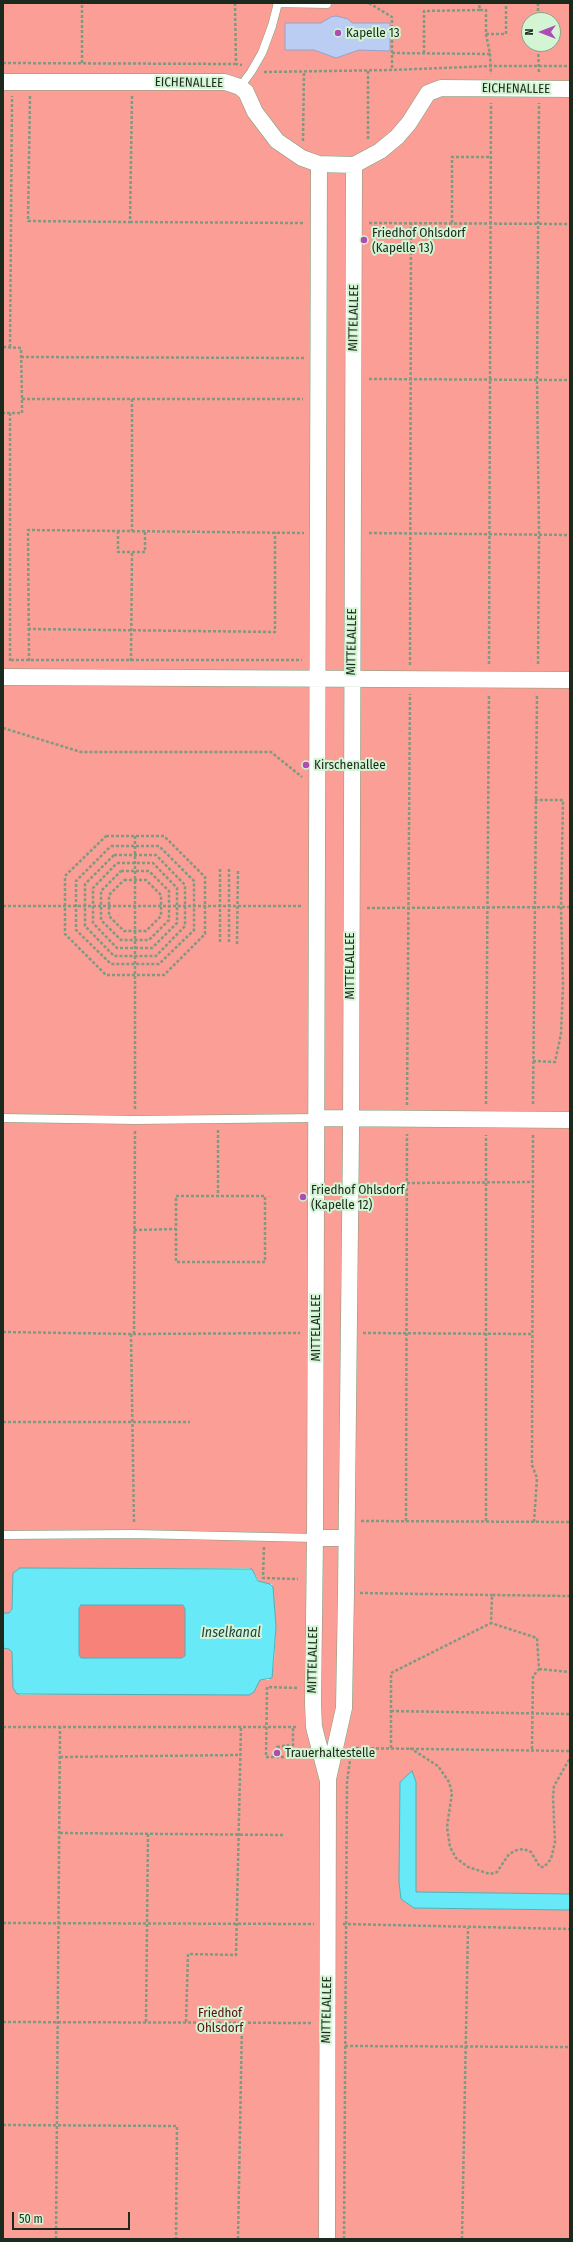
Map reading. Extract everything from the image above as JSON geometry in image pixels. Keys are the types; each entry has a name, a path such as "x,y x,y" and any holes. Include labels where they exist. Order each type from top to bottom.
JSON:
{"street":[{"name":"EICHENALLEE","path":"8,82 225,82 240,87 246,92 264,127 277,141 302,158 319,164 354,165 397,137 409,123 428,93 441,88 570,89"},
{"name":"MITTELALLEE","path":"319,164 316,1333 313,1704 314,1727 328,1781 327,2239"},
{"name":"MITTELALLEE","path":"328,1781 344,1748 349,1334 351,679 355,223 354,165"},
{"path":"7,677 570,680"},
{"path":"316,1118 407,1120 570,1120"},
{"path":"315,1538 346,1538"}],"lane":[{"path":"240,87 253,68 272,26 278,3 327,4"},
{"path":"3,1118 135,1120 316,1118"},
{"path":"3,1535 134,1534 315,1538"}],"path":[{"path":"82,3 82,82"},
{"path":"235,3 236,64"},
{"path":"369,3 392,17 392,70"},
{"path":"480,3 480,10"},
{"path":"486,34 506,34 506,3"},
{"path":"424,53 424,10 486,10 486,34 491,66 489,679 486,907 486,1521"},
{"path":"534,1522 537,1478 532,1465 534,1182 533,1061 535,800 540,535 537,380 538,52"},
{"path":"392,53 490,54"},
{"path":"3,62 236,64 253,68 304,72 491,66 570,66"},
{"path":"368,71 368,157"},
{"path":"302,158 304,72"},
{"path":"8,82 10,347"},
{"path":"30,82 28,221 319,223"},
{"path":"130,222 132,82"},
{"path":"452,223 452,157 491,157"},
{"path":"355,223 570,224"},
{"path":"406,1521 411,223"},
{"path":"3,347 22,348 22,413 3,413"},
{"path":"22,357 318,358"},
{"path":"353,379 570,380"},
{"path":"22,399 318,399"},
{"path":"132,399 132,531"},
{"path":"7,677 10,660 10,413"},
{"path":"29,677 28,530 318,533"},
{"path":"118,531 118,552 145,552 145,531"},
{"path":"28,629 275,632 275,532"},
{"path":"353,533 570,535"},
{"path":"131,678 132,552"},
{"path":"3,660 318,660"},
{"path":"3,728 81,752 271,752 304,779 317,779"},
{"path":"533,1061 555,1062 561,1034 563,985 560,907 563,800 535,800"},
{"path":"106,836 164,836 205,876 205,934 164,975 106,975 65,934 65,905 65,876 106,836"},
{"path":"134,1534 132,1422 135,1120 135,836"},
{"path":"111,846 160,846 194,881 194,930 159,964 111,964 76,930 76,905 76,881 111,846"},
{"path":"114,855 156,855 186,884 186,926 156,956 114,956 85,926 85,905 85,884 114,855"},
{"path":"117,863 135,863 153,863 177,888 177,923 152,948 117,948 93,923 93,888 117,863"},
{"path":"220,869 220,944"},
{"path":"229,869 229,944"},
{"path":"237,944 238,869"},
{"path":"121,871 149,871 169,891 169,920 149,940 121,940 101,920 101,905 101,891 121,871"},
{"path":"124,880 146,880 161,895 161,916 146,931 124,931 109,916 109,905 109,895 124,880"},
{"path":"3,906 317,906"},
{"path":"350,908 570,907"},
{"path":"218,1119 218,1196"},
{"path":"407,1183 486,1181 534,1182"},
{"path":"176,1196 218,1196 265,1196 265,1262 176,1262 176,1196"},
{"path":"134,1230 176,1229"},
{"path":"3,1332 133,1334 316,1333"},
{"path":"349,1334 532,1334"},
{"path":"3,1422 190,1422"},
{"path":"347,1520 570,1522"},
{"path":"264,1537 263,1578 298,1579"},
{"path":"346,1592 570,1596"},
{"path":"491,1624 492,1595"},
{"path":"391,1748 391,1674 491,1624 537,1638 539,1669 533,1676 532,1749"},
{"path":"539,1669 570,1672"},
{"path":"284,1757 266,1757 268,1687 298,1688"},
{"path":"391,1710 570,1714"},
{"path":"186,2022 188,1954 236,1954 241,1726"},
{"path":"3,1727 301,1727"},
{"path":"56,2239 60,1727"},
{"path":"276,1757 277,1747 288,1745 288,1755 293,1755 293,1727"},
{"path":"344,1748 353,1742"},
{"path":"344,1748 532,1749 570,1751"},
{"path":"344,1748 347,1782 344,2239"},
{"path":"410,1748 438,1766 449,1782 452,1794 447,1827 450,1847 456,1858 468,1867 490,1874 497,1872 509,1854 517,1850 524,1849 531,1852 540,1867 544,1867 551,1859 555,1842 554,1786 570,1758"},
{"path":"60,1757 240,1755"},
{"path":"60,1833 284,1835"},
{"path":"146,2022 148,1834"},
{"path":"3,1923 346,1924 468,1928 570,1929"},
{"path":"462,2239 468,1928"},
{"path":"3,2022 327,2023"},
{"path":"238,2239 242,2022"},
{"path":"327,2046 570,2047"},
{"path":"3,2125 177,2126 176,2239"}],"green space":[{"name":"Friedhof Ohlsdorf","path":"3,3 570,3 570,1894 416,1892 416,1782 412,1772 400,1782 399,1882 401,1899 414,1908 570,1910 570,2239 3,2239 3,1648 9,1649 12,1652 20,1695 255,1690 260,1680 269,1680 274,1663 276,1627 272,1584 260,1583 255,1574 249,1568 20,1569 13,1573 12,1609 9,1613 3,1613"}],"shaded area":[{"path":"81,1605 183,1605 185,1609 185,1656 182,1658 81,1658 79,1655 79,1608"}],"water":[{"name":"Inselkanal","path":"20,1568 252,1569 258,1581 270,1584 273,1587 276,1627 272,1678 260,1680 254,1692 249,1695 17,1694 13,1688 12,1652 9,1649 3,1648 3,1613 9,1613 12,1609 13,1573","holes":["81,1605 183,1605 185,1609 185,1656 182,1658 81,1658 79,1655 79,1608"]},
{"path":"412,1771 416,1782 416,1892 570,1894 570,1910 414,1908 401,1899 399,1882 400,1782"}],"building":[{"name":"Kapelle 13","path":"336,16 348,19 352,23 390,23 390,51 359,50 336,58 314,50 285,50 285,23 321,23 331,17"}],"place":[{"name":"Kapelle 13","path":"338,33"},
{"name":"Friedhof Ohlsdorf (Kapelle 13)","path":"364,240"},
{"name":"Kirschenallee","path":"306,765"},
{"name":"Friedhof Ohlsdorf (Kapelle 12)","path":"303,1197"},
{"name":"Trauerhaltestelle","path":"277,1753"}]}
